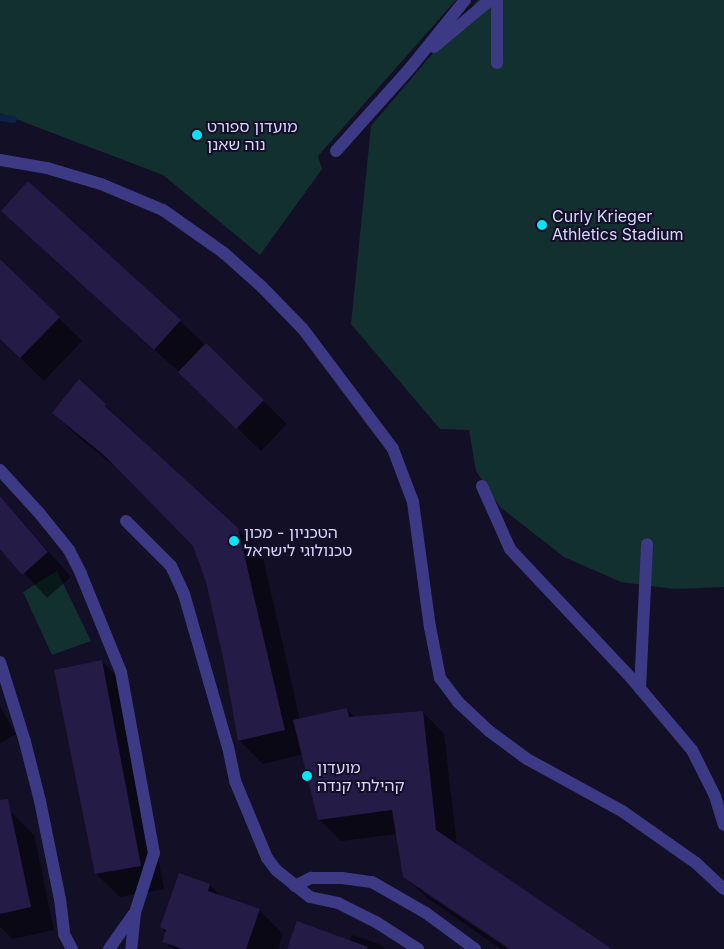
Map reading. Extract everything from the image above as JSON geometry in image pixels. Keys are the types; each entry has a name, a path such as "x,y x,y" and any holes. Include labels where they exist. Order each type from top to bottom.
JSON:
{"street":[{"path":"336,151 411,67 465,0"},
{"path":"411,67 490,0"},
{"path":"497,0 497,63"},
{"path":"0,160 47,168 101,184 163,210 224,253 262,287 303,329 393,450 413,502 430,626 440,678 458,702 489,731 527,758 622,811 696,863 724,888"},
{"path":"0,470 40,514 69,550 81,574 121,672 154,853 135,912 131,949"},
{"path":"482,486 510,549 640,689 692,750 715,796 724,825"},
{"path":"126,521 172,566 184,594 228,747 235,781 267,858 295,886 310,897 338,903 376,922 418,949"},
{"path":"640,689 647,544"},
{"path":"0,662 25,742 40,801 60,899 64,934 72,949"},
{"path":"295,886 310,878 342,878 372,882 426,913 475,949"},
{"path":"109,949 135,912"}],"green space":[{"name":"מועדון ספורט נוה שאנן","path":"0,0 456,0 318,156 322,169 260,255 163,175 0,113"},
{"name":"Curly Krieger Athletics Stadium","path":"478,0 724,0 724,587 674,589 621,582 564,557 500,507 476,471 469,430 440,429 351,324 371,126"},
{"path":"57,571 91,641 52,655 23,592"}],"building":[{"path":"28,181 181,320 154,350 1,211"},
{"path":"0,259 60,317 20,358 0,339"},
{"path":"206,343 264,400 236,429 178,372"},
{"path":"79,379 106,404 105,406 238,528 285,730 238,741 224,662 206,582 193,546 105,456 52,413"},
{"path":"0,496 48,552 22,575 0,549"},
{"path":"102,660 141,866 95,874 54,670"},
{"path":"347,708 349,717 423,711 436,830 612,949 510,949 403,877 392,810 318,820 293,720"},
{"path":"8,799 31,907 0,914 0,800"},
{"path":"179,873 210,884 208,891 260,909 246,949 183,949 162,942 166,930 160,927"},
{"path":"297,921 368,947 367,949 287,949"}],"waterway":[{"path":"0,117 13,119"}],"place":[{"name":"מועדון ספורט נוה שאנן","path":"197,135"},
{"name":"Curly Krieger Athletics Stadium","path":"542,225"},
{"name":"הטכניון - מכון טכנולוגי לישראל","path":"234,541"},
{"name":"מועדון קהילתי קנדה","path":"307,776"}]}
